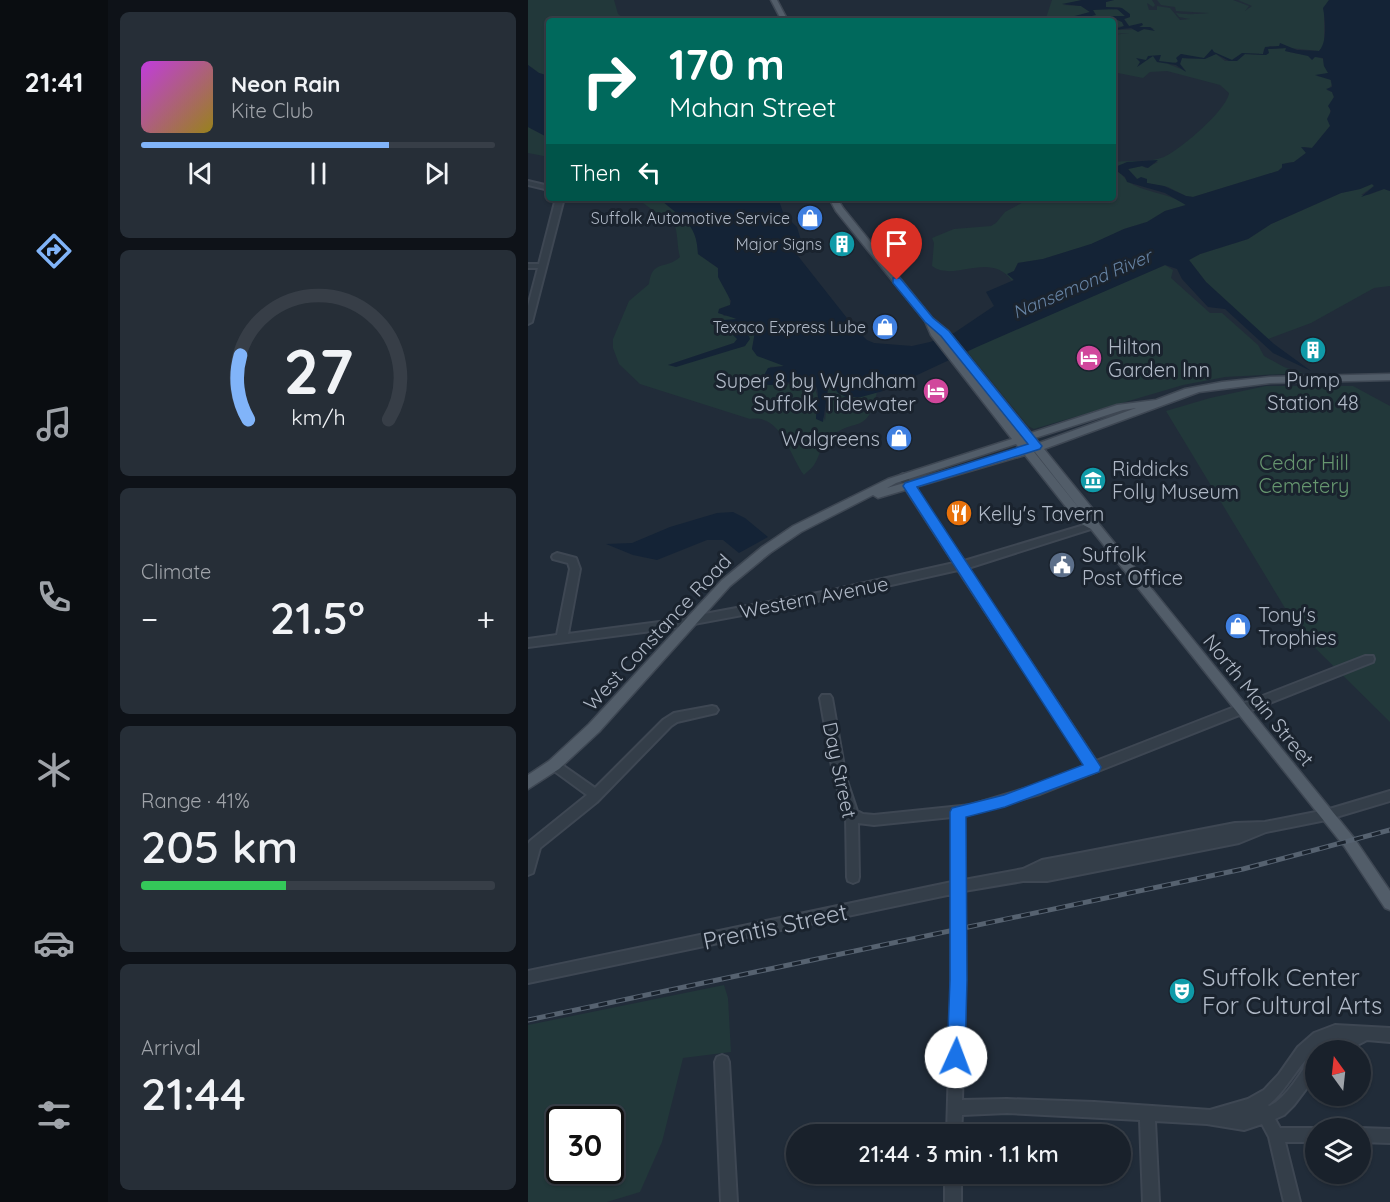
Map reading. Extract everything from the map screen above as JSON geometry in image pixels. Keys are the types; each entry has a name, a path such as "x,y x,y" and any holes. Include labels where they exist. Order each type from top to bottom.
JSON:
{"main road":[{"path":"774,0 784,18"},
{"name":"North Main Street","path":"835,201 842,213 1028,444 1082,519 1094,525 1349,842 1390,903"},
{"name":"West Constance Road","path":"528,783 554,765 594,728 689,621 726,584 766,550 812,521 858,499 906,481 1128,415 1153,402 1196,390 1238,382 1390,377"},
{"name":"West Constance Road","path":"528,792 550,774 554,765"}],"street":[{"path":"528,183 546,187"},
{"path":"528,322 559,201"},
{"path":"528,266 543,266"},
{"path":"906,481 1093,767"},
{"name":"Western Avenue","path":"528,643 689,621 833,594 960,566 1094,525"},
{"path":"557,557 572,561 575,569 562,639"},
{"path":"852,814 861,819 874,820 958,812 1008,800 1369,659"},
{"name":"Day Street","path":"826,698 840,778 852,814 853,877"},
{"path":"528,868 534,844 596,795 667,723 674,718 712,710"},
{"path":"554,765 596,795"},
{"name":"Prentis Street","path":"528,977 957,887 1023,875 1047,875 1239,838 1265,827 1326,815 1390,796"},
{"path":"954,1124 958,989 958,812"},
{"path":"1207,1117 1246,1108 1268,1095 1307,1046 1317,1039 1332,1033 1390,1035"},
{"path":"1353,1040 1363,1035"},
{"path":"722,1062 729,1202"},
{"path":"954,1108 1007,1106 1147,1112 1244,1123 1279,1110 1305,1078"},
{"path":"1258,1101 1276,1135 1292,1202"},
{"path":"1147,1112 1151,1202"},
{"path":"1276,1135 1305,1135"},
{"path":"1371,1136 1390,1136"},
{"path":"953,1202 954,1184"}],"green space":[{"path":"528,0 614,0 618,14 623,18 546,18 546,75 528,65"},
{"path":"1052,0 1082,0 1063,5 1081,6 1090,12 1072,18 1046,18"},
{"path":"1114,0 1152,0 1155,5 1153,7 1147,3 1149,10 1157,10 1157,6 1170,8 1180,20 1190,19 1179,17 1176,13 1209,13 1176,11 1175,7 1161,5 1157,0 1233,0 1249,6 1245,11 1252,6 1238,0 1329,0 1324,9 1324,46 1319,51 1270,46 1264,49 1263,54 1246,54 1266,55 1268,49 1286,48 1286,51 1323,59 1324,66 1329,73 1317,76 1330,79 1332,85 1327,90 1332,92 1334,97 1330,108 1330,126 1312,148 1303,147 1306,153 1294,162 1286,163 1278,171 1193,197 1168,187 1137,179 1128,169 1142,166 1146,168 1158,162 1146,161 1164,157 1181,146 1212,119 1229,93 1220,85 1167,71 1150,72 1143,78 1116,73 1116,35 1129,33 1116,34 1116,30 1154,29 1129,26 1124,19 1130,17 1120,7 1106,7 1106,2","holes":["1211,52 1232,60 1245,54 1237,60 1225,61 1216,54 1202,58","1181,54 1193,58 1182,58 1180,64 1186,71 1168,64 1178,62 1177,57"]},
{"path":"1099,8 1119,10 1125,16 1082,18 1090,15 1092,10"},
{"path":"1116,19 1122,22 1124,26 1116,27"},
{"path":"528,127 546,136 546,156 528,153"},
{"path":"1142,161 1116,167 1116,162"},
{"path":"1116,171 1133,185 1186,205 1165,211 1147,222 1124,229 1092,244 1043,259 1018,263 1014,271 1008,275 1014,278 1012,281 1003,272 993,268 951,271 932,266 934,243 932,238 954,229 991,226 1005,212 1025,201 1116,201"},
{"path":"1372,184 1374,186 1361,195 1384,189 1390,191 1390,286 1374,288 1311,323 1268,339 1206,282 1189,260 1200,254 1248,239 1271,224 1341,193"},
{"path":"629,201 663,201 691,227 698,254 718,268 719,278 730,300 730,305 719,309 724,316 730,315 737,320 717,326 727,329 738,339 734,343 668,365 745,346 748,334 740,332 737,328 748,326 755,332 752,349 784,366 770,367 768,385 787,385 799,379 808,380 814,385 825,421 829,379 834,389 861,397 877,392 873,406 865,420 830,437 814,465 804,475 783,438 770,423 761,419 750,419 640,384 619,364 613,348 613,339 629,301 649,284 656,268 680,257 675,226 643,203"},
{"path":"1165,265 1173,270 1171,278 1210,313 1222,313 1258,345 1264,356 1284,367 1303,373 1225,377 1183,385 1034,429 1028,426 969,354 968,350"},
{"name":"Cedar Hill Cemetery","path":"1266,386 1353,386 1390,406 1390,722 1300,633 1166,411 1210,398"},
{"path":"724,985 728,998 731,1052 683,1058 662,1142 640,1192 607,1202 528,1202 528,1025"}],"water":[{"path":"1082,0 1114,0 1106,2 1106,7 1122,8 1130,14 1130,17 1124,19 1129,26 1142,23 1143,25 1139,27 1150,27 1155,31 1144,29 1138,32 1131,28 1116,30 1124,26 1122,22 1109,16 1125,16 1117,9 1093,10 1096,15 1076,18 1071,17 1090,12 1081,6 1062,4"},
{"name":"Nansemond River","path":"1329,0 1390,0 1390,191 1384,189 1361,197 1374,186 1372,184 1341,193 1271,224 1248,239 1200,254 1189,260 1206,282 1274,344 1311,371 1273,353 1225,309 1208,307 1182,279 1177,269 1165,265 977,347 883,391 861,397 846,397 838,393 829,380 823,422 816,419 818,399 817,389 813,383 807,380 764,384 762,379 768,368 784,366 757,356 752,349 755,332 748,326 738,328 740,332 749,336 750,339 745,346 676,367 668,365 734,343 737,339 727,329 719,331 715,327 723,325 723,320 737,319 718,313 719,309 730,305 731,301 718,277 718,268 698,254 691,227 662,201 779,201 784,215 797,227 803,247 796,250 798,256 867,340 874,343 912,346 930,342 954,333 994,306 986,292 1014,280 1007,274 1014,271 1018,263 1043,259 1091,244 1124,229 1147,222 1165,211 1186,205 1165,193 1127,182 1125,177 1116,170 1116,167 1127,162 1158,160 1148,168 1142,166 1128,169 1137,179 1141,177 1147,179 1147,183 1164,186 1193,197 1278,171 1282,168 1282,164 1294,162 1306,153 1301,147 1312,148 1330,126 1327,119 1331,111 1328,106 1334,97 1332,92 1326,89 1332,87 1331,80 1315,75 1328,73 1323,58 1315,57 1312,60 1308,56 1285,51 1286,48 1268,49 1269,53 1266,55 1245,54 1237,61 1229,61 1216,54 1205,59 1182,58 1180,64 1186,72 1176,65 1157,62 1153,56 1137,67 1140,62 1136,58 1146,60 1148,56 1161,55 1159,61 1176,63 1178,61 1176,58 1181,54 1204,58 1212,49 1232,60 1242,53 1263,54 1265,47 1279,46 1280,43 1297,50 1319,51 1325,36 1323,8"},
{"path":"528,65 546,75 546,136 528,127"},
{"path":"733,512 745,518 768,537 739,553 723,540 707,540 657,560 633,555 606,544 632,543 670,527 717,513"}],"railway":[{"path":"528,1020 1243,869 1390,830"}],"place":[{"name":"Suffolk Automotive Service","path":"810,218"},
{"name":"Major Signs","path":"842,244"},
{"name":"Texaco Express Lube","path":"885,327"},
{"name":"Pump Station 48","path":"1313,350"},
{"name":"Hilton Garden Inn","path":"1089,358"},
{"name":"Super 8 by Wyndham Suffolk Tidewater","path":"936,391"},
{"name":"Walgreens","path":"899,438"},
{"name":"Riddicks Folly Museum","path":"1093,480"},
{"name":"Kelly's Tavern","path":"959,513"},
{"name":"Suffolk Post Office","path":"1062,565"},
{"name":"Tony's Trophies","path":"1238,626"},
{"name":"Suffolk Center For Cultural Arts","path":"1182,991"}],"route":[{"path":"897,280 929,320 945,333 1036,446 909,486 1093,767 990,806 958,812 959,935 956,1057"}]}
